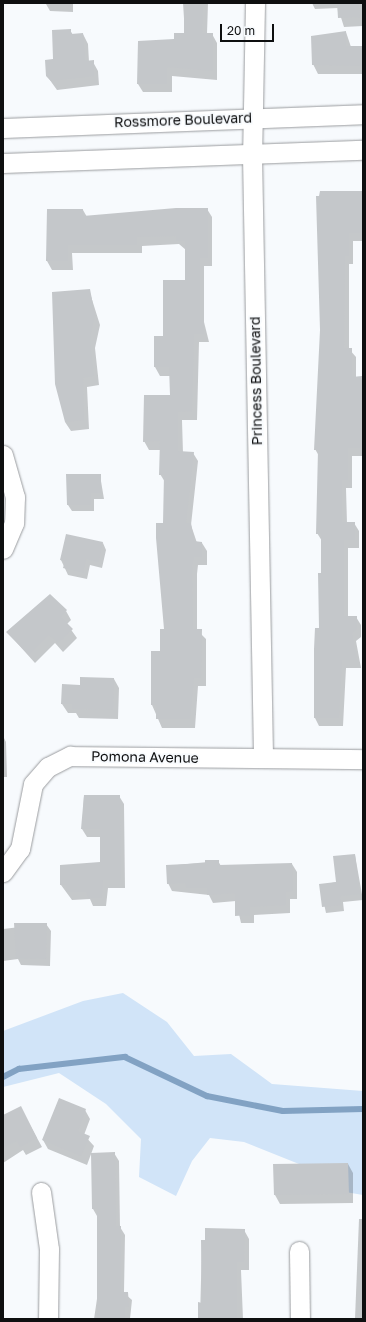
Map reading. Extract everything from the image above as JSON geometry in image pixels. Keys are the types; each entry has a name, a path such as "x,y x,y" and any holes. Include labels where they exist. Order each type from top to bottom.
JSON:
{"street":[{"name":"Princess Boulevard","path":"255,3 254,117 252,155 263,758"},
{"name":"Rossmore Boulevard","path":"3,128 254,117 363,114"},
{"path":"3,163 363,150"},
{"path":"3,455 15,497 14,523 3,549"},
{"name":"Pomona Avenue","path":"3,872 20,849 33,784 48,767 70,756 363,758"},
{"path":"41,1192 49,1249 48,1319"},
{"path":"299,1251 300,1319"}],"shaded area":[{"path":"123,993 167,1022 194,1056 231,1054 272,1084 363,1091 363,1195 322,1188 299,1164 244,1142 210,1138 192,1161 176,1196 139,1177 141,1139 106,1104 59,1073 3,1087 3,1031 83,1001"}],"building":[{"path":"337,3 359,3 360,17 338,18"},
{"path":"184,5 203,6 202,33 213,33 213,71 167,67 167,84 137,84 138,41 174,39 174,33 184,33"},
{"path":"71,29 71,34 83,33 85,61 94,60 94,76 51,81 46,76 45,60 53,59 52,30"},
{"path":"346,31 346,46 363,46 362,66 312,65 311,36"},
{"path":"320,191 363,191 363,233 349,233 349,256 345,256 344,348 352,348 352,377 362,376 360,448 348,448 348,480 342,480 342,522 355,522 355,540 344,540 344,616 357,616 357,629 352,633 357,660 342,660 339,718 314,718 315,628 319,628 318,573 321,573 321,534 316,534 318,450 314,450 320,330 316,196 319,196"},
{"path":"176,208 208,208 208,258 200,258 200,320 204,320 204,334 194,334 192,411 178,412 178,451 194,452 186,523 191,523 194,541 202,542 202,557 194,557 192,565 193,629 202,629 201,678 194,678 190,719 156,719 156,705 151,705 151,651 160,651 160,629 164,629 156,523 163,523 164,475 159,475 160,441 143,442 144,395 170,395 169,367 154,367 154,336 163,336 163,280 185,280 185,241 176,241 176,236 137,237 137,245 68,245 68,261 46,261 47,209 83,209 83,216"},
{"path":"90,289 95,315 90,338 94,376 83,378 84,420 65,422 55,384 52,292"},
{"path":"66,474 101,474 101,493 91,493 91,505 67,505"},
{"path":"66,534 103,542 99,562 86,559 83,573 63,568 65,561 60,560"},
{"path":"50,594 67,610 61,617 73,629 58,643 49,635 29,655 6,632"},
{"path":"80,677 114,678 113,710 72,709 72,704 61,704 62,684 80,685"},
{"path":"84,795 120,795 121,880 103,880 102,898 88,898 86,892 66,892 66,885 60,885 60,865 100,862 100,829 81,829"},
{"path":"355,854 360,894 340,896 341,905 322,907 319,884 336,882 333,856"},
{"path":"205,860 219,860 219,865 292,863 293,891 286,892 286,905 250,907 250,915 235,916 235,893 207,895 207,888 186,888 185,883 167,884 166,865 205,863"},
{"path":"14,923 47,923 46,959 16,958"},
{"path":"59,1098 86,1109 78,1131 90,1136 81,1156 42,1140"},
{"path":"21,1106 37,1138 20,1147 17,1141 3,1148 3,1115"},
{"path":"115,1152 116,1226 121,1226 121,1292 128,1292 129,1307 125,1307 125,1319 97,1319 97,1209 92,1209 91,1153"},
{"path":"348,1163 349,1194 274,1195 273,1164"},
{"path":"205,1228 245,1229 244,1262 237,1262 237,1319 198,1319 198,1302 202,1303 201,1240 205,1240"}],"waterway":[{"path":"3,1077 19,1069 125,1057 207,1096 283,1111 363,1109"}]}
